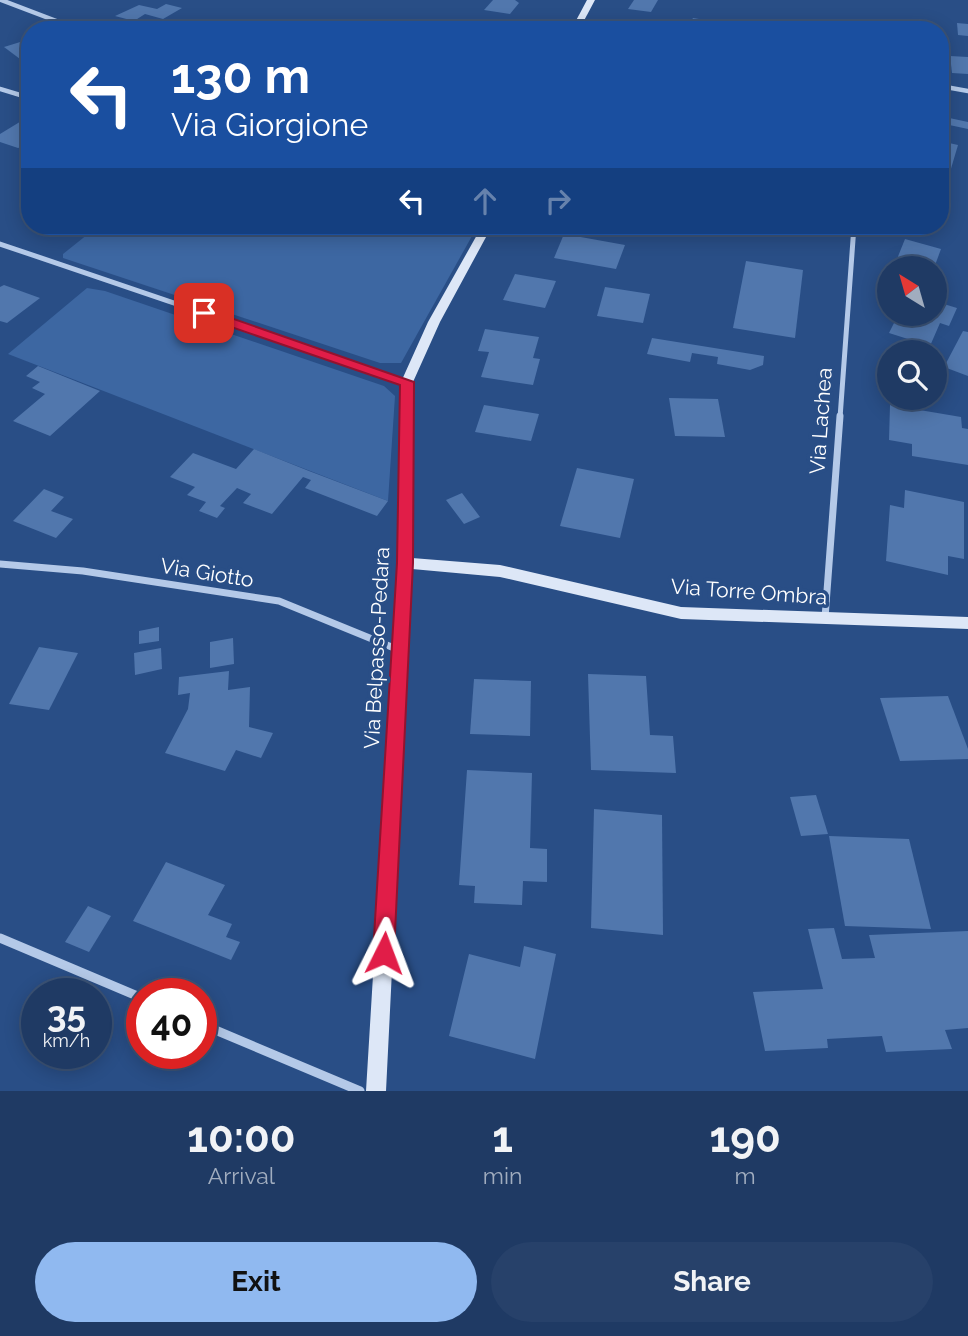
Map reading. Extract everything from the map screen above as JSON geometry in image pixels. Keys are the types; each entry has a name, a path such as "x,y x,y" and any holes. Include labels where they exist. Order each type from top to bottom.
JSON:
{"street":[{"path":"1,0 56,21"},
{"path":"580,21 591,0"},
{"path":"949,88 968,91"},
{"path":"0,89 21,95"},
{"name":"Via Belpasso-Pedara","path":"376,1091 405,563 407,382 479,235"},
{"name":"Via Lachea","path":"825,618 853,235"},
{"path":"0,244 407,382"},
{"name":"Via Torre Ombra","path":"405,563 500,571 681,613 968,623"},
{"name":"Via Giotto","path":"0,564 83,571 279,601 400,650"},
{"path":"0,938 126,991"},
{"path":"217,1031 360,1091"}],"shaded area":[{"path":"87,235 472,236 401,363 380,363 63,258 63,254"},
{"path":"87,288 105,291 384,386 395,396 388,501 8,354"}],"building":[{"path":"493,0 515,0 519,3 510,14 484,10"},
{"path":"634,0 658,0 651,12 628,9"},
{"path":"166,4 182,8 163,19 145,14 134,21 115,16 139,5 157,9"},
{"path":"957,23 968,24 968,36 958,35"},
{"path":"21,42 21,59 20,59 4,47"},
{"path":"950,56 968,57 968,74 952,73"},
{"path":"949,118 968,122 968,129 949,125"},
{"path":"21,121 21,147 0,142 0,134"},
{"path":"949,143 958,145 949,172"},
{"path":"564,235 625,245 616,269 554,258"},
{"path":"905,239 941,249 938,256 898,256"},
{"path":"746,261 803,270 795,338 733,328"},
{"path":"515,274 556,281 545,308 503,300"},
{"path":"4,285 40,298 7,323 0,321 0,287"},
{"path":"605,287 650,294 643,323 597,316"},
{"path":"947,305 957,308 947,325"},
{"path":"892,326 939,326 933,340 911,340 889,333"},
{"path":"485,329 539,337 533,358 540,359 533,385 481,377 489,352 478,351"},
{"path":"963,331 968,332 968,376 947,368 947,361"},
{"path":"652,338 764,356 763,365 750,370 717,364 718,357 692,353 690,362 647,354"},
{"path":"38,366 100,391 50,436 13,421 45,394 32,388 40,382 26,376"},
{"path":"669,398 718,399 725,437 675,436"},
{"path":"484,405 539,414 531,441 475,432"},
{"path":"890,410 920,410 961,417 962,428 968,429 968,465 912,456 912,444 889,440"},
{"path":"254,449 388,501 377,516 305,488 311,480 303,477 272,514 243,503 251,494 237,488 220,506 225,508 217,518 199,511 206,502 187,495 195,487 170,477 193,453 236,469"},
{"path":"577,468 634,479 620,538 560,526"},
{"path":"44,489 64,497 51,511 73,519 56,538 13,521"},
{"path":"905,490 964,502 964,559 948,556 948,575 886,561 890,505 904,508"},
{"path":"462,493 480,517 464,524 446,500"},
{"path":"159,627 159,641 139,644 139,631"},
{"path":"233,638 234,664 210,668 210,642"},
{"path":"39,647 78,653 49,710 9,704"},
{"path":"161,648 162,669 135,675 134,653"},
{"path":"229,671 228,690 250,687 249,727 273,733 261,758 236,750 225,771 165,753 188,709 190,693 178,695 179,677"},
{"path":"588,674 646,676 650,735 673,736 676,773 591,770"},
{"path":"474,679 531,681 530,736 470,734"},
{"path":"948,696 968,749 968,759 900,761 880,698"},
{"path":"467,770 532,773 530,848 547,849 547,882 523,881 522,905 474,903 475,886 459,885"},
{"path":"816,795 828,834 801,836 790,797"},
{"path":"594,809 662,815 663,935 591,928"},
{"path":"829,836 909,839 931,929 845,926"},
{"path":"166,862 225,885 208,915 232,924 226,937 240,942 231,960 133,921"},
{"path":"88,906 111,916 89,952 65,942"},
{"path":"834,928 842,959 875,958 869,935 968,931 968,1028 945,1030 952,1049 886,1052 882,1036 827,1039 828,1048 765,1051 753,992 823,989 808,929"},
{"path":"524,946 556,954 535,1059 449,1036 469,954 520,967"}],"route":[{"path":"204,313 407,382 405,563 384,953"}]}
